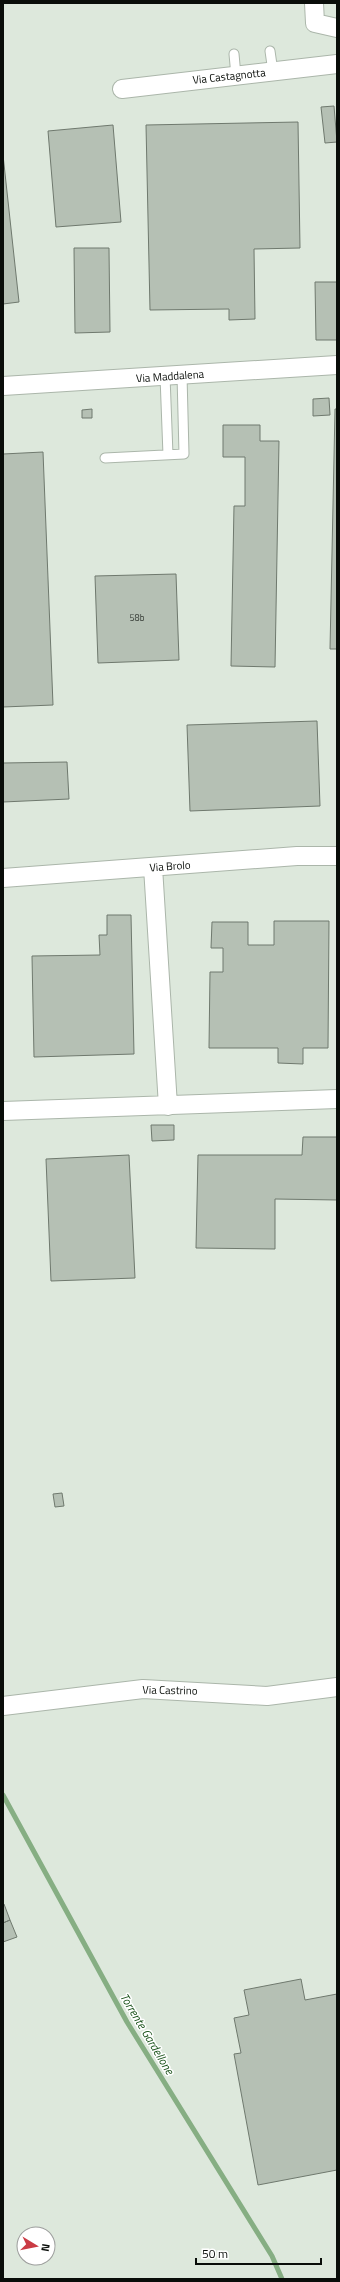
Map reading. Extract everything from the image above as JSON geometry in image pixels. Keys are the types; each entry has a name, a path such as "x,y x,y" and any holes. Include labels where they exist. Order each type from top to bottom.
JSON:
{"street":[{"path":"314,3 316,23 337,28"},
{"name":"Via Castagnotta","path":"122,88 337,64"},
{"name":"Via Maddalena","path":"3,386 337,365"},
{"name":"Via Brolo","path":"3,878 297,856 337,856"},
{"path":"152,867 168,1106"},
{"path":"3,1111 337,1099"},
{"name":"Via Castrino","path":"3,1706 143,1689 267,1696 337,1688"}],"lane":[{"path":"270,51 273,72"},
{"path":"234,54 236,76"},
{"path":"168,455 174,375"},
{"path":"105,458 184,454 174,375"}],"building":[{"path":"334,106 337,142 325,143 321,107"},
{"path":"298,122 300,248 254,249 255,319 229,320 229,309 150,310 146,125"},
{"path":"113,125 121,222 56,227 48,131"},
{"path":"3,155 19,302 3,304"},
{"path":"74,248 109,248 110,332 75,333"},
{"path":"315,282 337,282 337,340 316,340"},
{"path":"329,398 330,415 313,416 313,399"},
{"path":"92,409 92,418 82,418 82,410"},
{"path":"335,409 337,409 337,649 330,649"},
{"path":"223,425 260,425 260,441 279,441 275,667 231,666 234,506 245,506 245,457 223,457"},
{"path":"43,452 53,705 3,707 3,454"},
{"path":"176,574 179,660 98,663 95,576"},
{"path":"317,721 320,806 190,811 187,725"},
{"path":"67,762 69,799 3,802 3,763"},
{"path":"107,915 131,915 134,1054 34,1057 32,956 100,955 99,935 107,935"},
{"path":"274,921 329,921 328,1048 303,1048 303,1064 278,1063 278,1048 209,1048 210,972 223,972 223,948 211,948 212,922 248,922 248,945 274,945"},
{"path":"151,1125 174,1125 174,1140 152,1141"},
{"path":"303,1137 337,1137 337,1200 275,1199 275,1249 196,1248 198,1155 302,1155"},
{"path":"129,1155 135,1278 51,1281 46,1159"},
{"path":"62,1493 64,1506 55,1507 53,1494"},
{"path":"4,1904 10,1920 3,1923 3,1905"},
{"path":"10,1920 17,1937 3,1942 3,1923"},
{"path":"301,1979 305,2000 337,1994 337,2170 258,2185 234,2054 241,2053 234,2018 249,2015 244,1990"}],"waterway":[{"name":"Torrente Gardellone","path":"3,1795 127,2022 272,2256 282,2279"}]}
